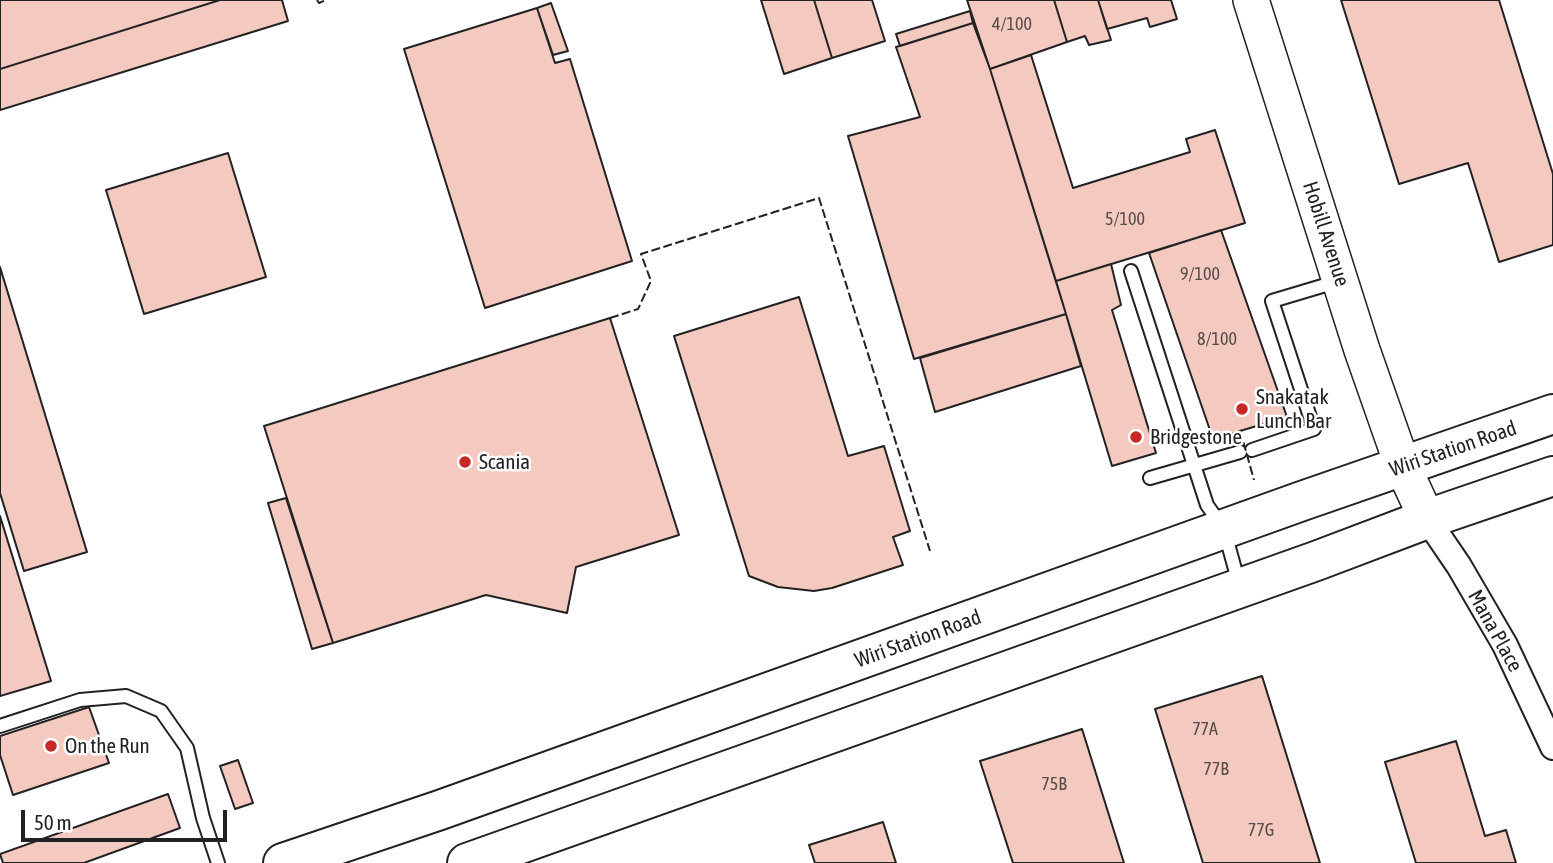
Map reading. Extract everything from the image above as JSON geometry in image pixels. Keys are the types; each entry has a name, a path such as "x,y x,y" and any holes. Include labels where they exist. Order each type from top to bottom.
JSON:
{"main road":[{"name":"Wiri Station Road","path":"283,863 440,810 1553,414"},
{"path":"467,863 1553,476"},
{"path":"961,623 980,680"},
{"path":"716,712 734,768"},
{"path":"440,810 456,863"}],"street":[{"name":"Hobill Avenue","path":"1251,0 1340,281 1403,467 1427,519"},
{"name":"Mana Place","path":"1427,519 1459,566 1505,645 1553,747"}],"lane":[{"path":"1131,271 1207,505 1224,529 1241,587"},
{"path":"1150,478 1314,429 1272,301 1340,281"},
{"path":"0,726 80,700 126,696 161,711 187,748 203,818 218,863"}],"building":[{"path":"0,0 220,0 0,69"},
{"path":"220,0 282,0 288,21 0,110 0,69"},
{"path":"761,0 814,0 832,58 784,74"},
{"path":"814,0 872,0 885,41 832,58"},
{"path":"967,0 1054,0 1067,42 990,69"},
{"path":"1054,0 1098,0 1111,40 1089,45 1085,36 1067,42"},
{"path":"1098,0 1171,0 1177,19 1150,27 1147,18 1107,29"},
{"path":"1341,0 1499,0 1553,174 1553,245 1499,262 1468,163 1399,184"},
{"path":"551,3 568,51 553,55 537,8"},
{"path":"537,8 555,63 570,59 632,261 485,308 404,49"},
{"path":"970,11 973,23 900,46 896,34"},
{"path":"973,23 990,69 1066,314 914,359 848,136 920,117 896,47"},
{"path":"1031,55 1073,188 1190,152 1186,139 1215,130 1245,223 1056,281 990,69"},
{"path":"228,153 266,277 144,314 106,190"},
{"path":"1221,230 1287,417 1213,439 1149,253"},
{"path":"1111,264 1121,305 1112,310 1156,453 1112,466 1056,281"},
{"path":"0,267 87,552 24,571 0,493"},
{"path":"799,297 848,456 884,446 910,531 893,537 903,565 832,588 814,591 778,587 749,576 674,336"},
{"path":"1066,314 1081,366 935,412 920,358"},
{"name":"Scania","path":"610,318 679,535 576,567 567,613 486,595 333,643 264,426"},
{"path":"286,498 333,643 312,649 268,503"},
{"path":"0,516 51,681 0,696"},
{"path":"1262,676 1320,863 1203,863 1155,709"},
{"name":"On the Run","path":"89,707 109,763 13,795 0,755 0,736"},
{"path":"1082,729 1124,863 1013,863 980,761"},
{"path":"1456,741 1485,836 1506,830 1516,863 1416,863 1385,762"},
{"path":"238,760 253,803 235,809 220,766"},
{"path":"168,794 180,828 84,863 3,863 0,854"},
{"path":"883,822 896,863 815,863 809,845"}],"fence":[{"path":"317,0 319,3 326,0"},
{"path":"610,318 638,309 651,281 641,254 819,198 930,551"},
{"path":"1240,430 1254,480"}],"place":[{"name":"Snakatak Lunch Bar","path":"1242,409"},
{"name":"Bridgestone","path":"1136,437"},
{"name":"Scania","path":"465,462"},
{"name":"On the Run","path":"51,746"}]}
